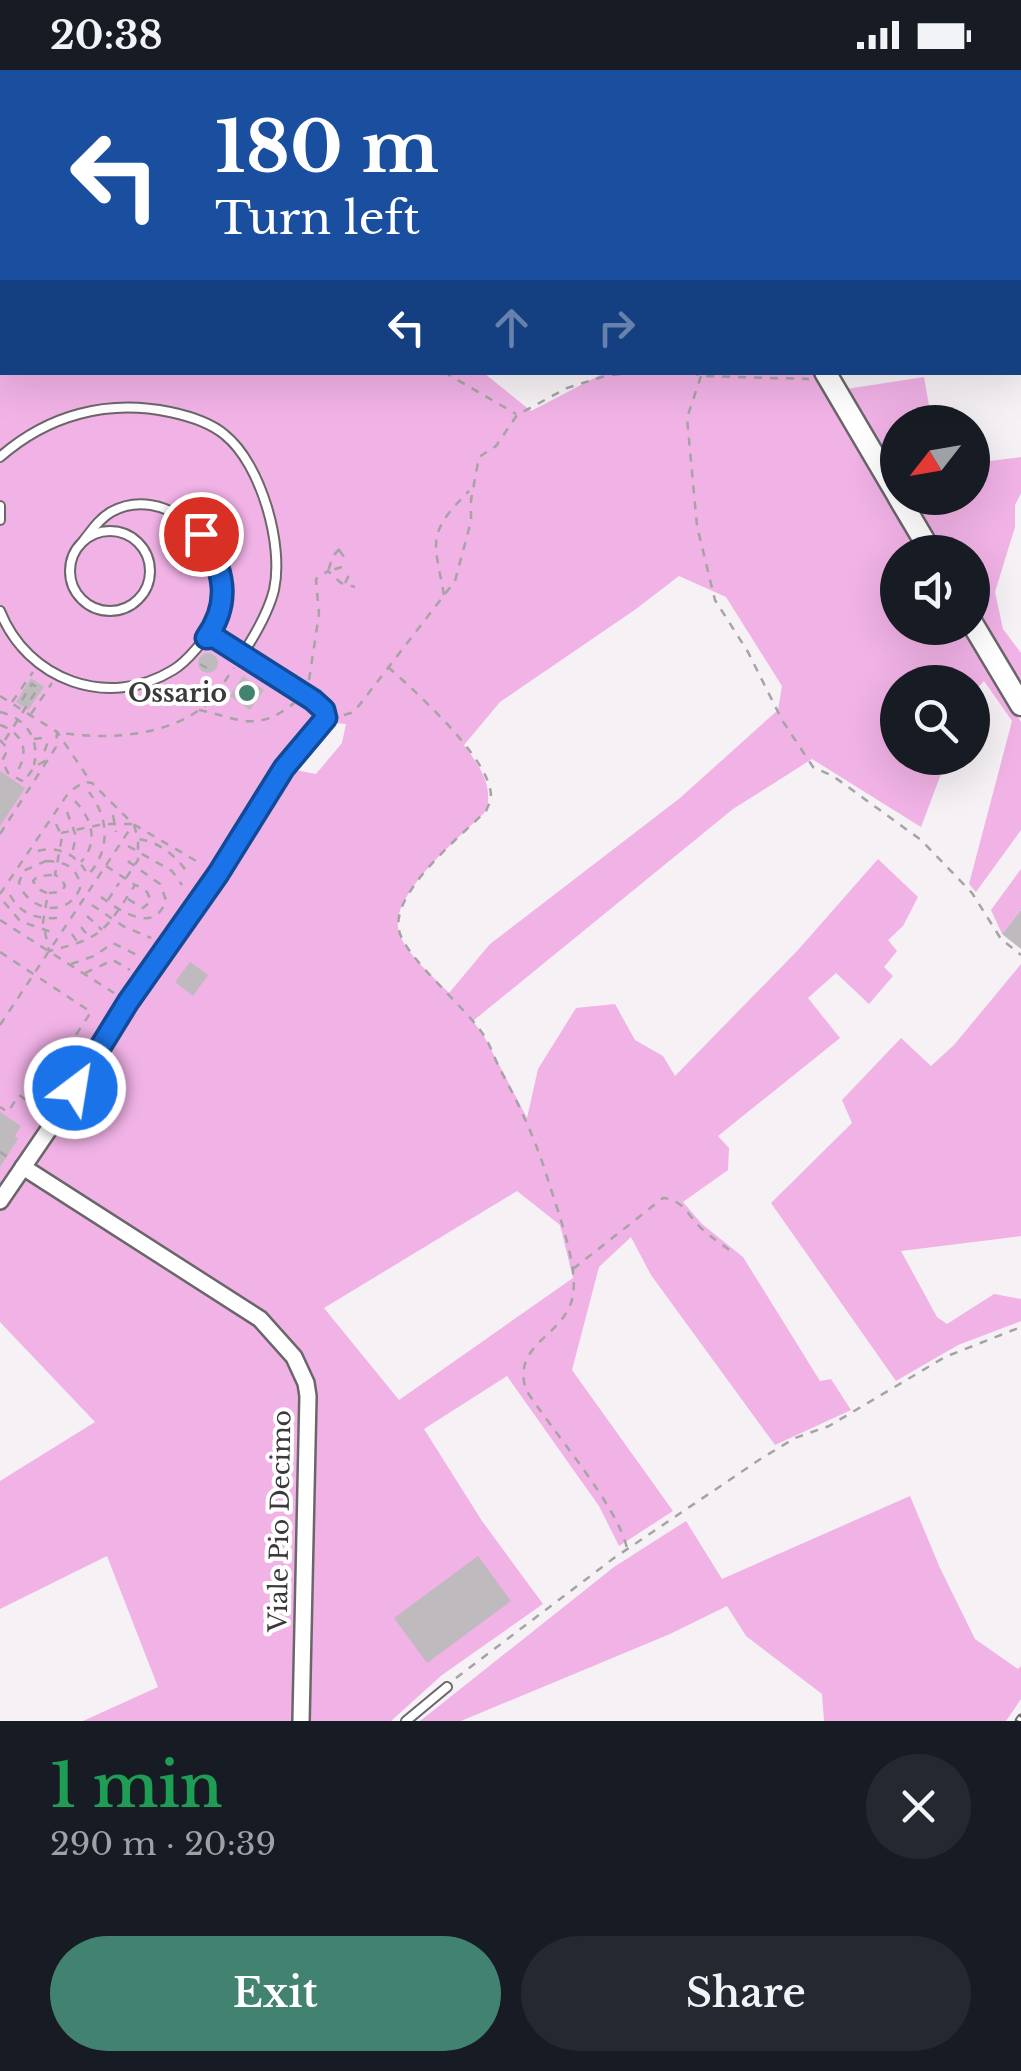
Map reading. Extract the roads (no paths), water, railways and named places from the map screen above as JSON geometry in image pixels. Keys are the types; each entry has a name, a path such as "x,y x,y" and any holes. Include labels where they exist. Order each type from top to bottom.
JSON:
{"street":[{"path":"828,377 880,466"},
{"path":"986,645 1021,705"},
{"path":"0,1201 284,768 324,722 326,713 308,697"},
{"name":"Viale Pio Decimo","path":"23,1167 260,1318 294,1357 308,1396 301,1721"}],"lane":[{"path":"0,457 70,415 116,406 180,414 216,428 229,438 259,487 269,516 276,568 266,613 242,656"},
{"path":"0,611 20,648 68,682 102,688 151,682 194,654 221,607 223,581 211,549 186,520 154,505 126,506 98,521 84,540 70,564 71,578 84,601 106,610 130,605 140,598 146,587 149,563 135,540 109,530 84,540"},
{"path":"0,506 0,520"},
{"path":"206,638 214,637 308,697"},
{"path":"406,1721 446,1687"}],"place":[{"name":"Ossario","path":"247,693"}]}
